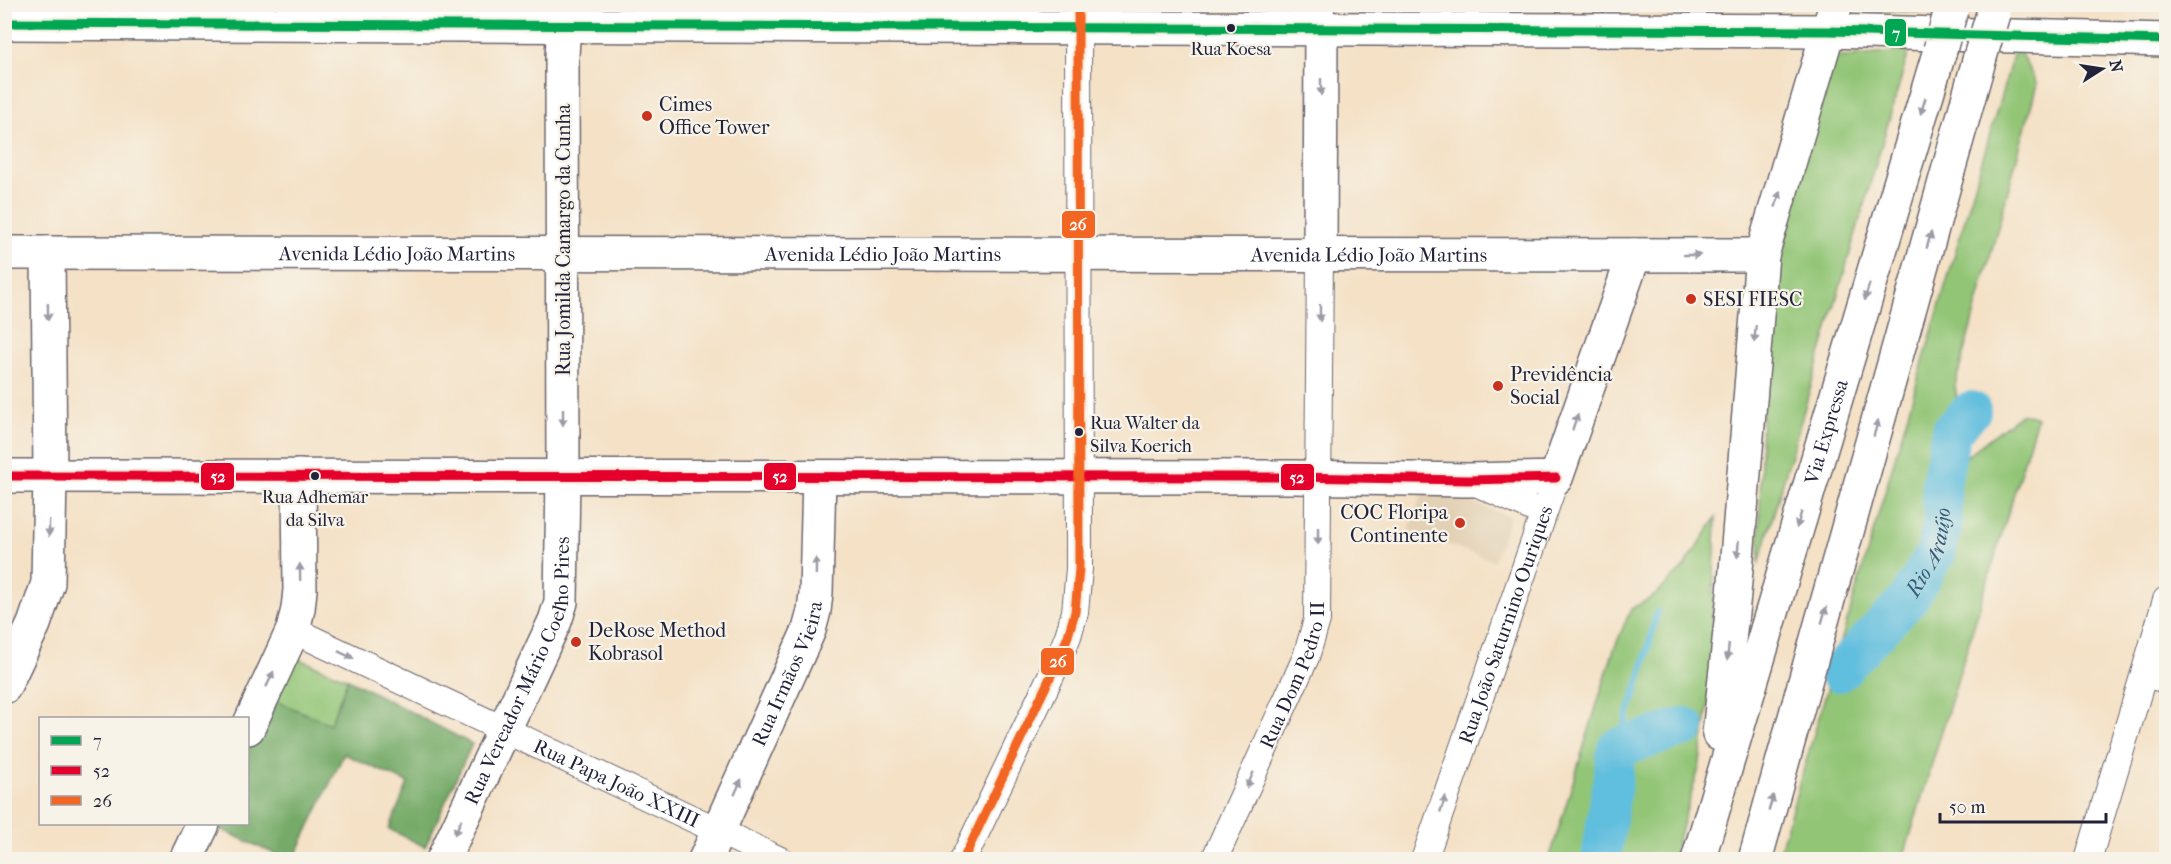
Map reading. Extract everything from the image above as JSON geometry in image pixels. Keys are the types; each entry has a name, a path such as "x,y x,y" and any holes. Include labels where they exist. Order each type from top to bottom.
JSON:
{"main road":[{"name":"Via Expressa","path":"1698,860 1952,7"},
{"path":"1755,860 1994,9"},
{"path":"4,23 564,15 1832,18 2166,40"},
{"name":"Rua Jomilda Camargo da Cunha","path":"563,476 564,15"},
{"path":"1320,254 1321,16"},
{"path":"1708,825 1734,594 1762,255 1832,18"},
{"name":"Avenida Lédio João Martins","path":"4,253 1762,255"},
{"path":"4,687 34,624 48,583 50,476 48,253"},
{"name":"Rua João Saturnino Ouriques","path":"1556,478 1634,255"},
{"path":"4,476 1319,477 1468,480 1556,478"},
{"path":"249,726 293,630 300,590 299,476"},
{"name":"Rua Vereador Mário Coelho Pires","path":"443,860 555,621 561,602 563,476"},
{"name":"Rua Irmãos Vieira","path":"712,845 809,630 816,593 819,477"},
{"path":"186,860 203,825"}],"street":[{"path":"963,860 1057,663 1075,612 1078,591 1078,16"},
{"name":"Rua Dom Pedro II","path":"1214,860 1312,642 1317,620 1320,254"},
{"name":"Rua João Saturnino Ouriques","path":"1424,860 1556,478"},
{"path":"1468,480 1536,510"},
{"path":"2095,858 2156,677 2166,600"},
{"name":"Rua Papa João XXIII","path":"293,630 504,729 712,845 780,860"}],"shaded area":[{"name":"COC Floripa Continente","path":"1426,485 1510,517 1494,561 1409,530"}],"green space":[{"path":"1851,5 1925,5 1923,12 1849,10"},
{"path":"2016,45 2037,84 1955,385 1964,458 2022,413 2037,418 1903,859 1777,860"},
{"path":"1909,51 1759,564 1764,302 1834,58"},
{"path":"1716,518 1710,693 1699,768 1672,859 1549,860 1614,649 1631,609 1654,596 1685,566"},
{"path":"292,656 348,679 330,724 268,698"},
{"path":"348,679 472,744 425,847 389,829 408,783 344,754 294,859 286,859 211,825 249,825 249,740 268,698 330,724"}],"waterway":[{"name":"Rio Araújo","path":"1839,672 1909,598 1937,551 1943,522 1941,484 1951,431 1971,411"},
{"path":"1617,748 1642,672 1657,612"},
{"name":"Rio Araújo","path":"1601,860 1617,748 1685,727"}],"transit line":[{"name":"26","path":"963,860 1057,663 1075,612 1079,569 1078,4"},
{"name":"7","path":"4,23 1829,31 2166,40"},
{"name":"52","path":"4,476 1294,477 1468,480 1556,478"}],"place":[{"name":"Rua Koesa","path":"1231,28"},
{"name":"Cimes Office Tower","path":"647,116"},
{"name":"SESI FIESC","path":"1691,299"},
{"name":"Previdência Social","path":"1498,386"},
{"name":"Rua Walter da Silva Koerich","path":"1079,432"},
{"name":"Rua Adhemar da Silva","path":"315,476"},
{"name":"COC Floripa Continente","path":"1460,523"},
{"name":"DeRose Method Kobrasol","path":"576,642"}]}
